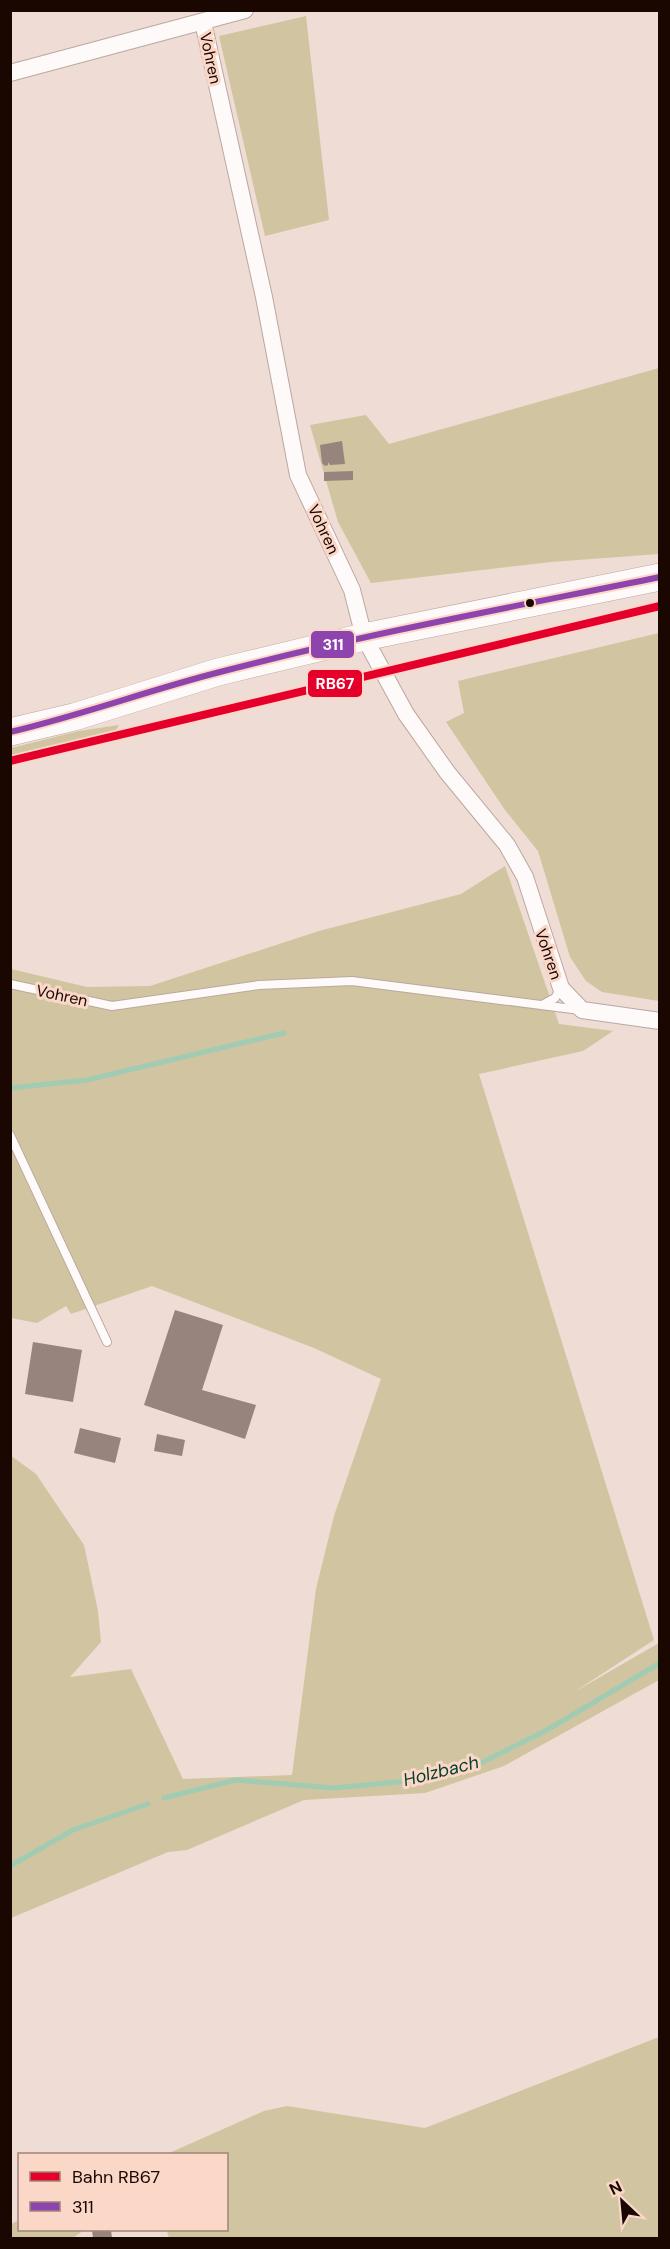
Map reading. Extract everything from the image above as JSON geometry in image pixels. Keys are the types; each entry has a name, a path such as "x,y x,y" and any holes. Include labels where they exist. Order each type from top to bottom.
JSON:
{"main road":[{"path":"10,732 74,717 218,672 364,637 660,578"}],"street":[{"name":"Vohren","path":"10,73 245,10"},
{"name":"Vohren","path":"203,22 264,297 298,475 352,590 364,637 406,714 447,772 507,845 525,877 561,988 582,1010 660,1021"}],"lane":[{"name":"Vohren","path":"10,984 112,1006 259,985 308,981 352,981 582,1010"},
{"name":"Vohren","path":"542,1005 555,998 561,988"},
{"path":"10,1135 107,1342"}],"shaded area":[{"path":"306,16 329,220 265,236 219,36"},
{"path":"659,368 659,554 551,562 371,583 338,522 310,425 366,415 389,444"},
{"path":"660,633 659,1001 602,992 586,981 570,957 538,851 505,810 446,722 464,713 458,681"},
{"path":"119,725 115,732 11,757 11,748 79,731"},
{"path":"505,866 559,1024 613,1031 583,1051 479,1074 654,1640 574,1692 659,1643 659,1680 504,1766 425,1793 304,1800 187,1850 168,1852 11,1918 10,1455 36,1474 84,1545 98,1611 101,1642 70,1677 131,1669 183,1779 292,1775 316,1589 334,1516 381,1379 314,1348 152,1286 71,1314 66,1306 37,1323 11,1318 11,969 87,987 150,986 319,931 461,894"},
{"path":"659,2037 659,2238 169,2238 167,2231 228,2231 228,2153 169,2153 264,2111 287,2106 425,2128"},
{"path":"18,2220 18,2231 83,2231 73,2238 11,2238 11,2224"}],"building":[{"path":"342,441 345,464 330,465 328,462 325,466 322,463 320,445"},
{"path":"353,471 353,480 324,481 324,472"},
{"path":"175,1310 223,1325 202,1390 256,1405 245,1439 144,1405"},
{"path":"33,1342 82,1350 73,1402 25,1394"},
{"path":"80,1428 121,1438 115,1463 74,1453"},
{"path":"157,1434 185,1440 182,1456 154,1451"},
{"path":"92,2231 111,2231 112,2238 93,2238"}],"waterway":[{"path":"10,1088 87,1080 284,1033"},
{"name":"Holzbach","path":"164,1798 235,1780 334,1788 418,1780 483,1762 547,1730 660,1663"},
{"name":"Holzbach","path":"10,1866 73,1830 148,1804"}],"rail line":[{"name":"RB67","path":"10,761 660,606"}],"transit line":[{"name":"311","path":"10,732 194,679 329,645 660,577"}]}
